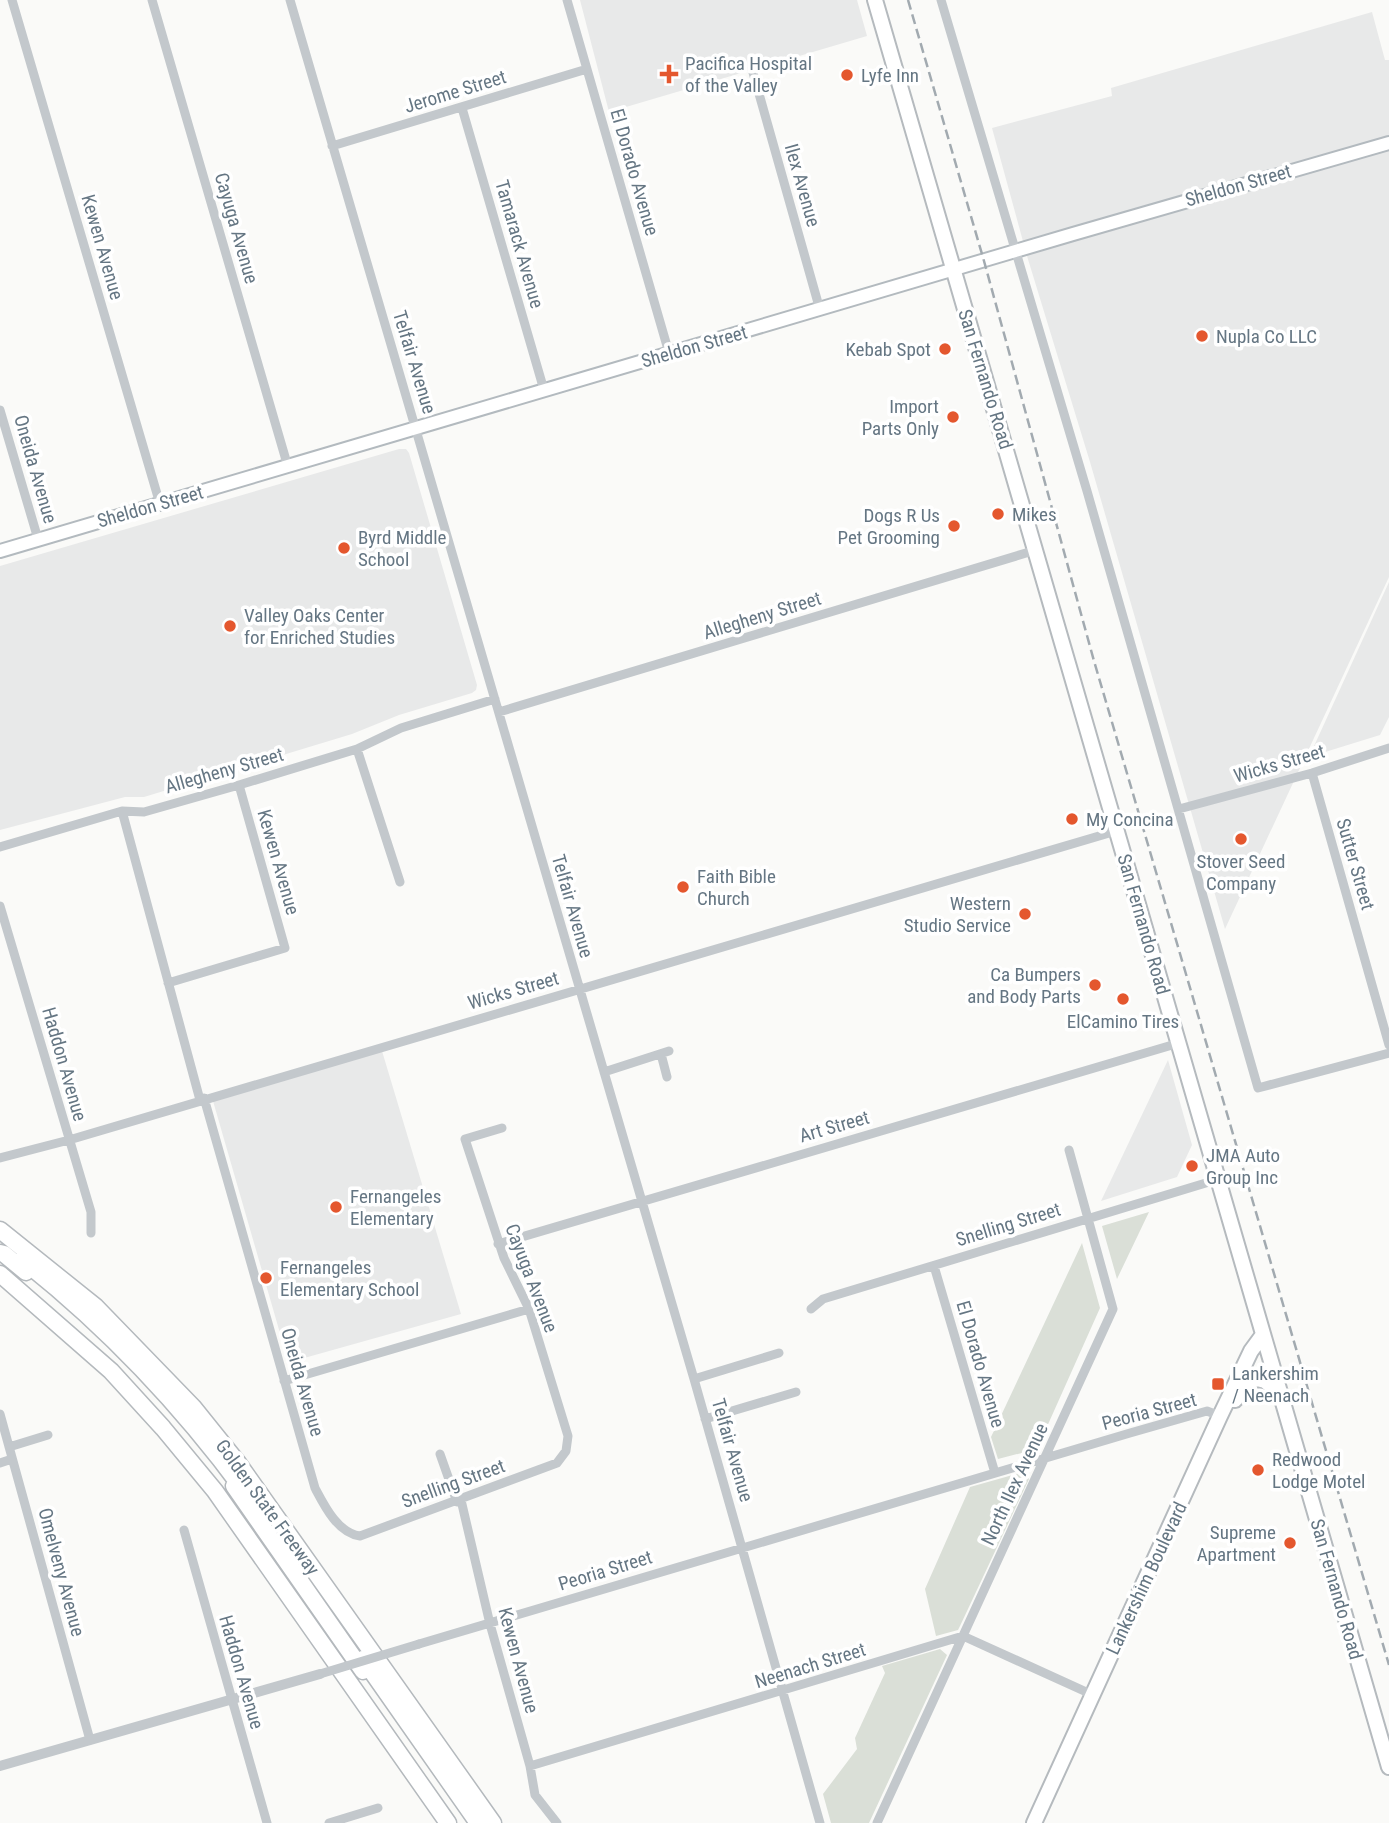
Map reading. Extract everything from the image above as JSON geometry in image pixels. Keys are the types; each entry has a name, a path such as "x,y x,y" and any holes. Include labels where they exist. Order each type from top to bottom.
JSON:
{"highway":[{"name":"Golden State Freeway","path":"0,1230 96,1307 193,1407 238,1463 493,1823"},
{"path":"0,1242 74,1303 168,1395 251,1499 478,1823"},
{"path":"0,1253 94,1330 176,1414 208,1452 251,1508 470,1823"},
{"name":"Golden State Freeway","path":"0,1274 111,1371 215,1491 448,1823"}],"main road":[{"name":"San Fernando Road","path":"875,0 1389,1767"},
{"name":"Sheldon Street","path":"0,551 1389,143"},
{"name":"Lankershim Boulevard","path":"1034,1823 1220,1416 1251,1350 1262,1336"},
{"path":"1220,1416 1247,1383 1253,1380 1265,1381 1280,1394"}],"street":[{"name":"Kewen Avenue","path":"12,0 160,504"},
{"name":"Cayuga Avenue","path":"152,0 288,467"},
{"name":"Telfair Avenue","path":"290,0 743,1546 820,1823"},
{"name":"El Dorado Avenue","path":"567,0 669,353"},
{"path":"942,0 1258,1088 1389,1053"},
{"name":"Jerome Street","path":"332,146 587,69"},
{"name":"Ilex Avenue","path":"752,69 820,310"},
{"name":"Tamarack Avenue","path":"461,107 544,390"},
{"name":"Oneida Avenue","path":"0,410 38,539"},
{"name":"Allegheny Street","path":"499,712 1036,551"},
{"name":"Allegheny Street","path":"0,847 122,811 144,812 239,785 357,749 401,728 495,699"},
{"name":"Wicks Street","path":"1179,809 1312,773 1389,748"},
{"path":"357,749 400,882"},
{"name":"Sutter Street","path":"1312,773 1389,1045"},
{"name":"Kewen Avenue","path":"168,983 285,948 239,785"},
{"name":"Oneida Avenue","path":"122,811 168,983 315,1488 340,1527 350,1535 360,1536"},
{"name":"Wicks Street","path":"0,1158 69,1140 1116,831"},
{"name":"Haddon Avenue","path":"0,906 91,1212 91,1233"},
{"name":"Art Street","path":"498,1244 1179,1043"},
{"path":"604,1072 665,1053 667,1077"},
{"name":"Cayuga Avenue","path":"502,1128 465,1139 498,1244 528,1309 568,1436 566,1451 557,1463"},
{"name":"North Ilex Avenue","path":"877,1823 1113,1309 1069,1150"},
{"name":"Snelling Street","path":"811,1309 823,1298 1219,1179"},
{"name":"El Dorado Avenue","path":"934,1266 995,1473"},
{"path":"284,1381 528,1309"},
{"path":"694,1378 774,1351"},
{"path":"705,1419 796,1392"},
{"name":"Peoria Street","path":"0,1766 232,1701 743,1546 1207,1411 1220,1416"},
{"name":"Omelveny Avenue","path":"0,1414 90,1740"},
{"path":"9,1447 48,1435"},
{"name":"Kewen Avenue","path":"440,1454 459,1501 530,1766 535,1795 557,1823"},
{"path":"0,1463 12,1459"},
{"name":"Snelling Street","path":"360,1536 557,1463"},
{"name":"Haddon Avenue","path":"184,1530 267,1823"},
{"path":"963,1636 1093,1695"},
{"name":"Neenach Street","path":"530,1766 963,1636"},
{"path":"329,1823 378,1808"}],"shaded area":[{"name":"Pacifica Hospital of the Valley","path":"580,0 857,0 867,36 609,112"},
{"path":"1372,12 1385,60 1389,60 1389,577 1225,929 1090,462 1027,256 992,128 1112,96 1111,88"},
{"name":"Valley Oaks Center for Enriched Studies","path":"406,449 409,453 477,685 476,690 399,715 352,734 144,797 125,797 0,830 0,566"},
{"path":"1389,582 1389,717 1380,735 1309,757"},
{"name":"Fernangeles Elementary","path":"382,1051 461,1314 290,1362 213,1101"},
{"path":"1168,1060 1192,1145 1177,1177 1101,1201"},
{"path":"1149,1212 1117,1279 1102,1226"},
{"path":"1082,1243 1100,1308 1037,1449 998,1459 991,1437"},
{"path":"1023,1472 1029,1479 958,1630 936,1636 925,1589 970,1487"},
{"path":"940,1649 947,1655 869,1823 831,1823 823,1794 857,1749 855,1738 885,1673 882,1666"}],"railway":[{"path":"908,0 984,261 1094,661 1389,1665"}],"place":[{"name":"Pacifica Hospital of the Valley","path":"669,74"},
{"name":"Lyfe Inn","path":"847,75"},
{"name":"Nupla Co LLC","path":"1202,336"},
{"name":"Kebab Spot","path":"945,349"},
{"name":"Import Parts Only","path":"953,417"},
{"name":"Mikes","path":"998,514"},
{"name":"Dogs R Us Pet Grooming","path":"954,526"},
{"name":"Byrd Middle School","path":"344,548"},
{"name":"Valley Oaks Center for Enriched Studies","path":"230,626"},
{"name":"My Concina","path":"1072,819"},
{"name":"Stover Seed Company","path":"1241,839"},
{"name":"Faith Bible Church","path":"683,887"},
{"name":"Western Studio Service","path":"1025,914"},
{"name":"Ca Bumpers and Body Parts","path":"1095,985"},
{"name":"ElCamino Tires","path":"1123,999"},
{"name":"JMA Auto Group Inc","path":"1192,1166"},
{"name":"Fernangeles Elementary","path":"336,1207"},
{"name":"Fernangeles Elementary School","path":"266,1278"},
{"name":"Lankershim / Neenach","path":"1218,1384"},
{"name":"Redwood Lodge Motel","path":"1258,1470"},
{"name":"Supreme Apartment","path":"1290,1543"}]}
